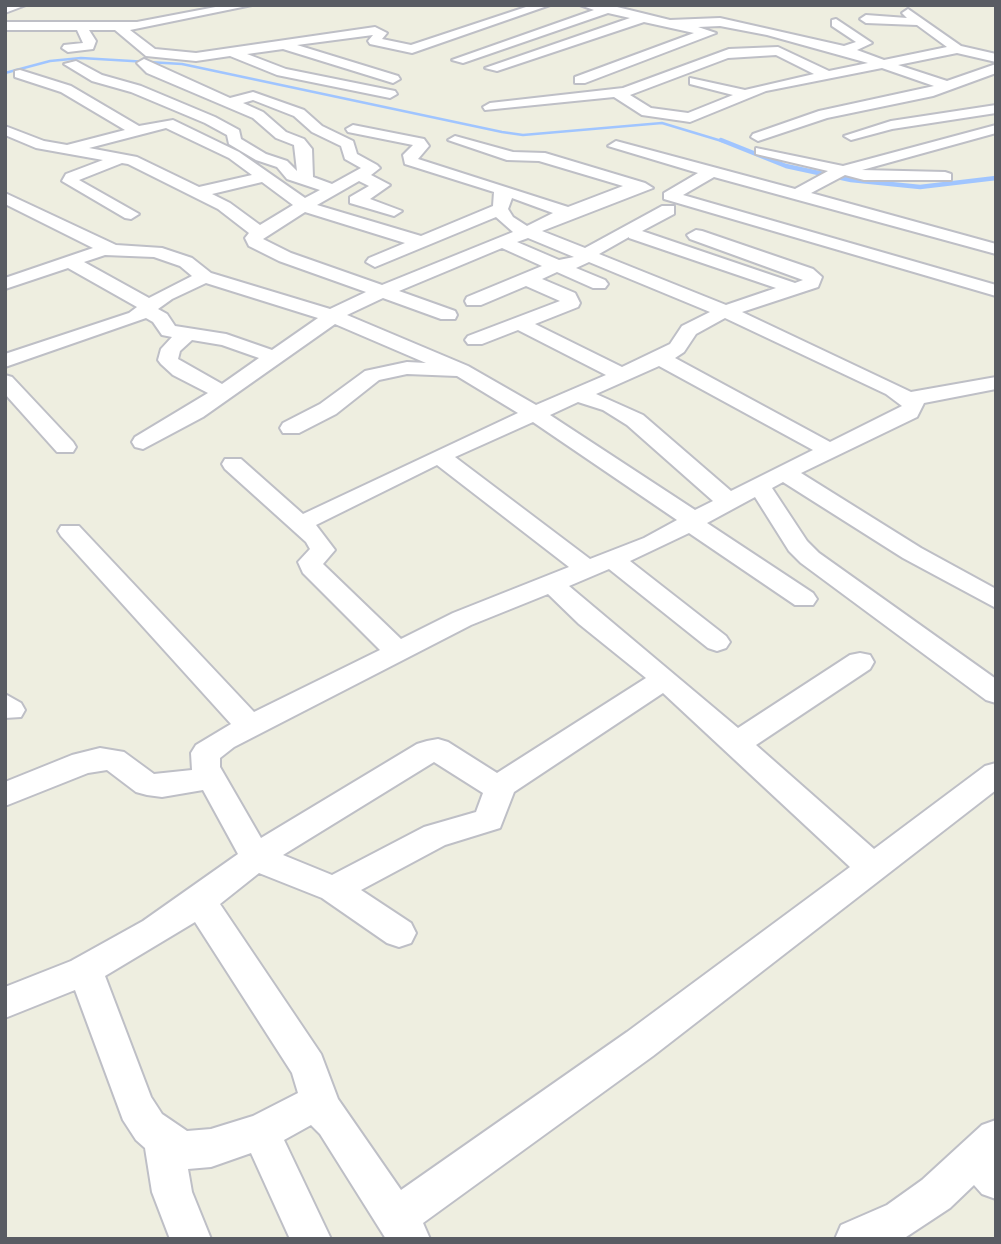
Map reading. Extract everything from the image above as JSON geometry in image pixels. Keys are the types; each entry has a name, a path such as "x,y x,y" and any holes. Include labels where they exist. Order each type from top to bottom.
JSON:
{"street":[{"path":"5,10 20,5"},
{"path":"82,27 179,5"},
{"path":"119,27 151,54 188,57 285,46 301,40 375,31 381,33 374,41 412,49 544,5"},
{"path":"440,56 578,5"},
{"path":"586,5 612,8 643,26"},
{"path":"5,26 119,27 242,6"},
{"path":"458,60 612,8"},
{"path":"908,13 957,49"},
{"path":"580,80 689,38 710,33 664,19"},
{"path":"492,68 664,19 733,24 844,50 947,86"},
{"path":"866,19 920,22"},
{"path":"836,23 866,43 844,50"},
{"path":"68,48 90,45 82,27"},
{"path":"716,44 778,85"},
{"path":"285,46 393,79"},
{"path":"859,55 861,48 881,46"},
{"path":"904,46 957,49 996,58"},
{"path":"617,93 647,113 690,118 745,94 778,85 957,49"},
{"path":"490,107 617,93 731,54 778,51 829,76"},
{"path":"231,52 282,72 395,95"},
{"path":"347,65 373,55 398,61"},
{"path":"144,63 152,70 258,115 281,135 302,145 307,172 305,180"},
{"path":"71,64 97,78 136,89 210,120 234,133 234,141 261,157 278,162 289,174 335,190"},
{"path":"759,144 824,114 947,86 996,68"},
{"path":"20,74 66,89 135,130"},
{"path":"695,81 745,94"},
{"path":"229,103 253,96 299,113 317,129 348,145 351,156 372,168 362,177 259,233 254,238 263,247 448,315"},
{"path":"851,136 906,123 996,109"},
{"path":"69,149 168,123 234,155 305,206 354,224 422,242"},
{"path":"353,129 419,142 421,146 408,158 414,168 501,199 569,212"},
{"path":"797,194 841,172 886,157 996,129"},
{"path":"5,130 41,145 122,158 142,164 224,206 259,233"},
{"path":"455,140 512,157 540,156 639,187 669,203 996,291"},
{"path":"177,141 203,152 219,148"},
{"path":"759,144 841,172 945,177"},
{"path":"616,146 714,170 996,249"},
{"path":"122,158 72,177 70,181 131,214"},
{"path":"474,301 557,266 578,262 669,203 714,170"},
{"path":"195,193 265,177"},
{"path":"362,177 382,186 356,200 394,211"},
{"path":"143,442 223,393 332,316 380,292 527,232 533,233 540,226 569,212 639,187"},
{"path":"5,198 112,250"},
{"path":"399,933 334,889 256,858 210,778 204,760 206,753 251,727 462,619 613,560 692,522 909,412 914,404 909,399 725,311 527,232 506,220 501,199"},
{"path":"375,262 422,242 501,199"},
{"path":"635,234 796,289"},
{"path":"300,524 439,456 660,358 677,348 689,330 725,311 796,289 811,282 813,277 696,235"},
{"path":"502,242 599,284"},
{"path":"5,284 69,261 112,250 167,255 186,262 205,277 332,316 461,370 535,414 804,599"},
{"path":"69,261 147,308 160,318 169,331 226,340 274,357"},
{"path":"5,361 136,317 147,308 205,277"},
{"path":"475,340 565,307 572,300 526,279"},
{"path":"521,324 622,375"},
{"path":"186,335 171,349 168,360 180,371 223,393"},
{"path":"660,358 831,451"},
{"path":"291,428 328,409 372,375 407,368 461,370"},
{"path":"5,381 65,447"},
{"path":"909,399 996,383"},
{"path":"578,394 610,406 635,420 729,502"},
{"path":"439,456 589,570"},
{"path":"233,464 321,544 323,550 310,562 312,567 398,652"},
{"path":"785,473 912,553 996,600"},
{"path":"759,486 798,546 810,558 996,693"},
{"path":"70,531 251,727"},
{"path":"613,560 717,642"},
{"path":"553,585 588,618 666,679 872,867"},
{"path":"737,743 860,662"},
{"path":"334,889 435,836 489,820 501,785 666,679"},
{"path":"5,1003 45,985 77,975 200,901 256,858 427,752 438,750 488,783 501,785"},
{"path":"5,795 82,763 100,759 114,760 147,784 162,786 210,778"},
{"path":"200,901 308,1066 323,1110 333,1121 403,1228 996,774"},
{"path":"77,975 87,979 94,989 136,1107 149,1127 163,1139 187,1150 211,1149 261,1132 308,1107 323,1110"},
{"path":"261,1132 311,1239"},
{"path":"163,1139 172,1192 191,1239"},
{"path":"855,1239 901,1219 989,1159"}],"waterway":[{"path":"5,73 50,61 81,58 182,64 502,132 523,135 662,123 725,142"},
{"path":"721,140 786,166 851,180 920,187 996,178"}]}
